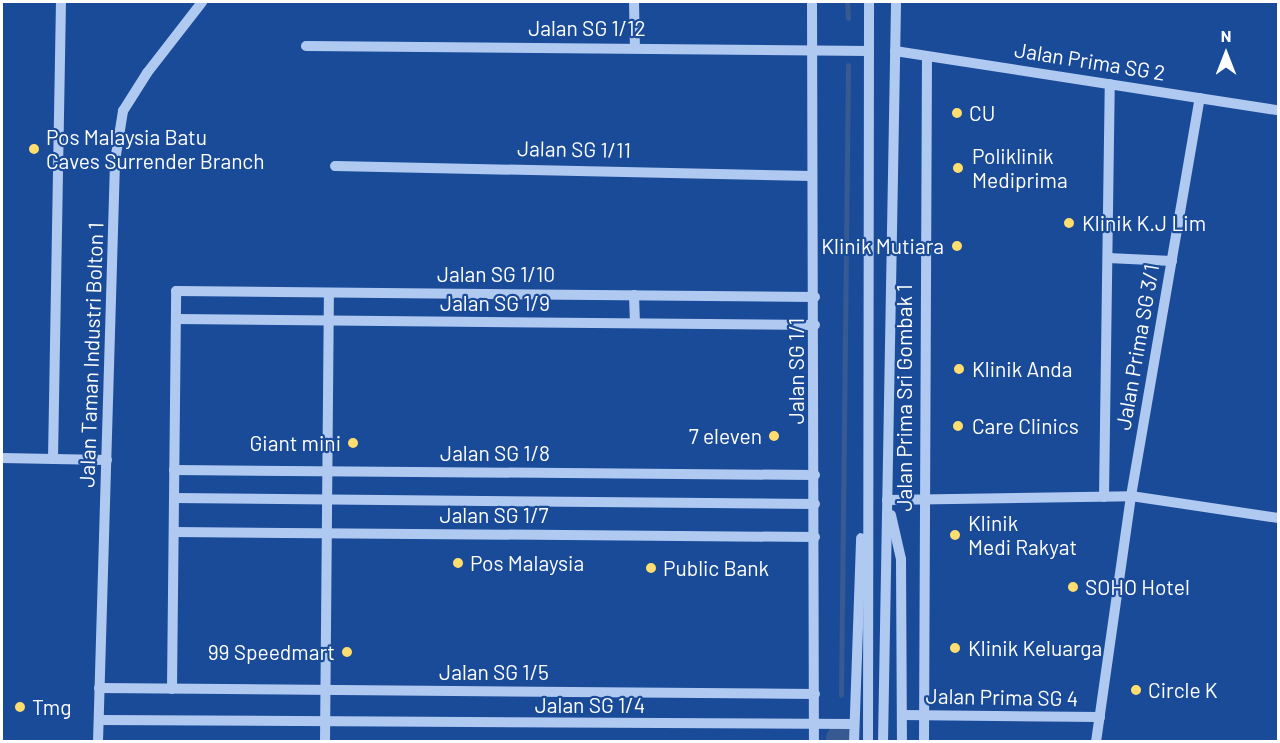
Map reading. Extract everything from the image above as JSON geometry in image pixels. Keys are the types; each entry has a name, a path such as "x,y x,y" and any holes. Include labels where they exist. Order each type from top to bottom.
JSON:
{"street":[{"path":"53,459 60,2"},
{"name":"Jalan Taman Industri Bolton 1","path":"100,740 99,688 115,161 123,111 147,73 202,2"},
{"path":"634,2 635,48"},
{"name":"Jalan SG 1/1","path":"812,2 815,297 814,741"},
{"path":"868,741 866,496 869,2"},
{"path":"883,741 883,633 896,2"},
{"name":"Jalan SG 1/12","path":"306,46 869,51"},
{"name":"Jalan Prima SG 2","path":"895,51 1278,110"},
{"name":"Jalan Prima Sri Gombak 1","path":"924,741 923,500 927,56"},
{"path":"1104,497 1110,84"},
{"name":"Jalan Prima SG 3/1","path":"1096,741 1131,496 1200,98"},
{"name":"Jalan SG 1/11","path":"335,166 812,176"},
{"path":"1108,258 1172,261"},
{"name":"Jalan SG 1/10","path":"176,319 176,291 815,297"},
{"path":"325,741 329,293"},
{"path":"634,295 635,323"},
{"path":"172,689 176,319"},
{"name":"Jalan SG 1/9","path":"176,319 815,325"},
{"path":"2,458 107,460"},
{"name":"Jalan SG 1/8","path":"174,470 815,475"},
{"path":"854,741 859,557 866,496"},
{"path":"887,500 1131,496 1278,518"},
{"name":"Jalan SG 1/7","path":"174,498 815,504"},
{"path":"887,500 901,559 902,741"},
{"name":"Jalan SG 1/7","path":"174,531 815,537"},
{"name":"Jalan SG 1/5","path":"99,688 815,694"},
{"name":"Jalan Prima SG 4","path":"902,715 1100,717"},
{"name":"Jalan SG 1/4","path":"99,720 815,726 854,724"}],"waterway":[{"path":"847,2 848,18"},
{"path":"841,695 848,65"}],"place":[{"name":"CU","path":"957,113"},
{"name":"Pos Malaysia Batu Caves Surrender Branch","path":"34,149"},
{"name":"Poliklinik Mediprima","path":"958,168"},
{"name":"Klinik K.J Lim","path":"1069,223"},
{"name":"Klinik Mutiara","path":"957,246"},
{"name":"Klinik Anda","path":"959,369"},
{"name":"Care Clinics","path":"958,426"},
{"name":"7 eleven","path":"774,436"},
{"name":"Giant mini","path":"353,443"},
{"name":"Klinik Medi Rakyat","path":"955,535"},
{"name":"Pos Malaysia","path":"458,563"},
{"name":"Public Bank","path":"651,568"},
{"name":"SOHO Hotel","path":"1073,587"},
{"name":"Klinik Keluarga","path":"955,648"},
{"name":"99 Speedmart","path":"347,652"},
{"name":"Circle K","path":"1136,690"},
{"name":"Tmg","path":"20,707"}]}
